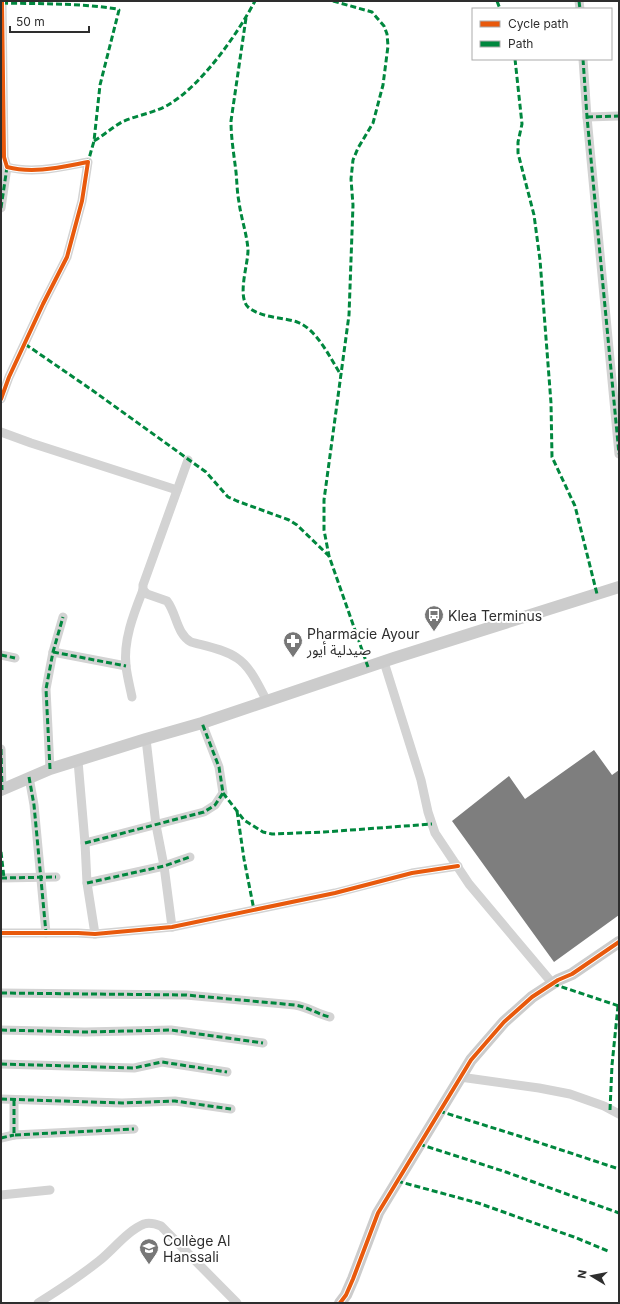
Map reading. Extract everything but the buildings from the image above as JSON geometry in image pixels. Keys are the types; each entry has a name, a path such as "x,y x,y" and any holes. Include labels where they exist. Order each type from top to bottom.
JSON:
{"main road":[{"path":"2,790 50,769 202,723 384,662 619,587"},
{"path":"340,1303 346,1295 353,1279 378,1212 471,1060 504,1022 532,997 572,974 619,942"}],"street":[{"path":"1,208 4,168 2,1"},
{"path":"583,60 587,117 619,454"},
{"path":"587,117 619,116"},
{"path":"1,399 9,377 67,257 82,201 88,162 32,170 4,168"},
{"path":"1,432 177,490"},
{"path":"132,697 126,666 127,643 135,610 143,590 143,585 188,460"},
{"path":"143,590 147,594 167,601 182,633 190,642 229,653 238,659 249,670 268,701"},
{"path":"50,769 46,695 53,652 63,617"},
{"path":"53,652 126,666"},
{"path":"1,655 14,658"},
{"path":"384,662 421,780 428,812 435,833 469,884 553,984"},
{"path":"85,843 204,812 215,805 223,793 219,767 202,723"},
{"path":"146,739 156,825 164,866 172,927"},
{"path":"1,749 2,790"},
{"path":"78,761 87,883 95,934"},
{"path":"29,778 34,805 46,933"},
{"path":"87,883 164,866 190,857"},
{"path":"1,933 95,934 172,927 335,893 412,873 458,866"},
{"path":"1,878 56,877"},
{"path":"1,993 186,995 301,1006 307,1007 315,1013 330,1017"},
{"path":"1,1030 85,1032 171,1030 263,1043"},
{"path":"1,1064 134,1068 162,1062 228,1072"},
{"path":"460,1077 570,1094 604,1106 619,1114"},
{"path":"1,1099 122,1103 175,1100 231,1109"},
{"path":"14,1100 14,1135"},
{"path":"1,1138 14,1135 134,1129"},
{"path":"1,1195 50,1190"},
{"path":"38,1303 55,1293 99,1261 135,1229 145,1223 154,1223 161,1226 237,1303"}],"marked path":[{"path":"94,141 122,122 163,108 193,86 228,44 255,1"},
{"path":"333,1 372,12 384,26 387,34 388,46 383,85 373,123 358,148 353,160 351,179 353,205 349,315 324,500 324,530 329,556 368,667"},
{"path":"497,1 500,8"},
{"path":"579,1 580,8"},
{"path":"2,3 74,5 103,7 119,10 100,85 94,141 88,162"},
{"path":"246,18 231,121 238,194 248,250 243,296 248,307 253,311 272,317 297,322 311,331 317,337 341,375"},
{"path":"515,60 522,124 518,142 518,153 534,215 540,260 551,403 552,457 575,506 597,594"},
{"path":"583,60 587,117 619,454"},
{"path":"587,117 619,116"},
{"path":"1,208 7,167"},
{"path":"25,344 206,472 228,497 289,520 297,525 329,556"},
{"path":"50,769 46,689 53,652 63,617"},
{"path":"53,652 126,666"},
{"path":"1,655 15,658"},
{"path":"85,843 204,812 215,805 223,793 219,767 202,723"},
{"path":"1,749 2,790"},
{"path":"29,777 34,805 46,933"},
{"path":"223,793 244,820 263,832 272,834 324,832 432,824"},
{"path":"237,811 244,859 254,910"},
{"path":"1,852 4,878"},
{"path":"87,883 164,866 190,857"},
{"path":"1,878 56,877"},
{"path":"553,984 619,1006"},
{"path":"1,993 186,995 295,1005 330,1017"},
{"path":"610,1110 612,1065 618,1006"},
{"path":"1,1030 85,1032 171,1030 263,1043"},
{"path":"1,1064 134,1068 162,1062 227,1072"},
{"path":"1,1099 122,1103 175,1101 231,1109"},
{"path":"14,1100 14,1135 134,1129"},
{"path":"439,1111 619,1169"},
{"path":"1,1138 14,1135"},
{"path":"419,1144 506,1172 619,1213"},
{"path":"397,1181 478,1203 574,1237 608,1251"}],"cycle path":[{"path":"1,399 9,377 67,257 82,201 88,162 58,168 37,170 7,167 4,157 2,1"},
{"path":"1,933 95,934 172,927 335,893 412,873 458,866"},
{"path":"340,1303 346,1295 353,1279 378,1213 471,1060 504,1022 532,997 558,980 572,974 619,942"}],"place":[{"name":"Klea Terminus","path":"434,632"},
{"name":"Pharmacie Ayour صيدلية أيور","path":"293,658"},
{"name":"Collège Al Hanssali","path":"149,1265"}]}
